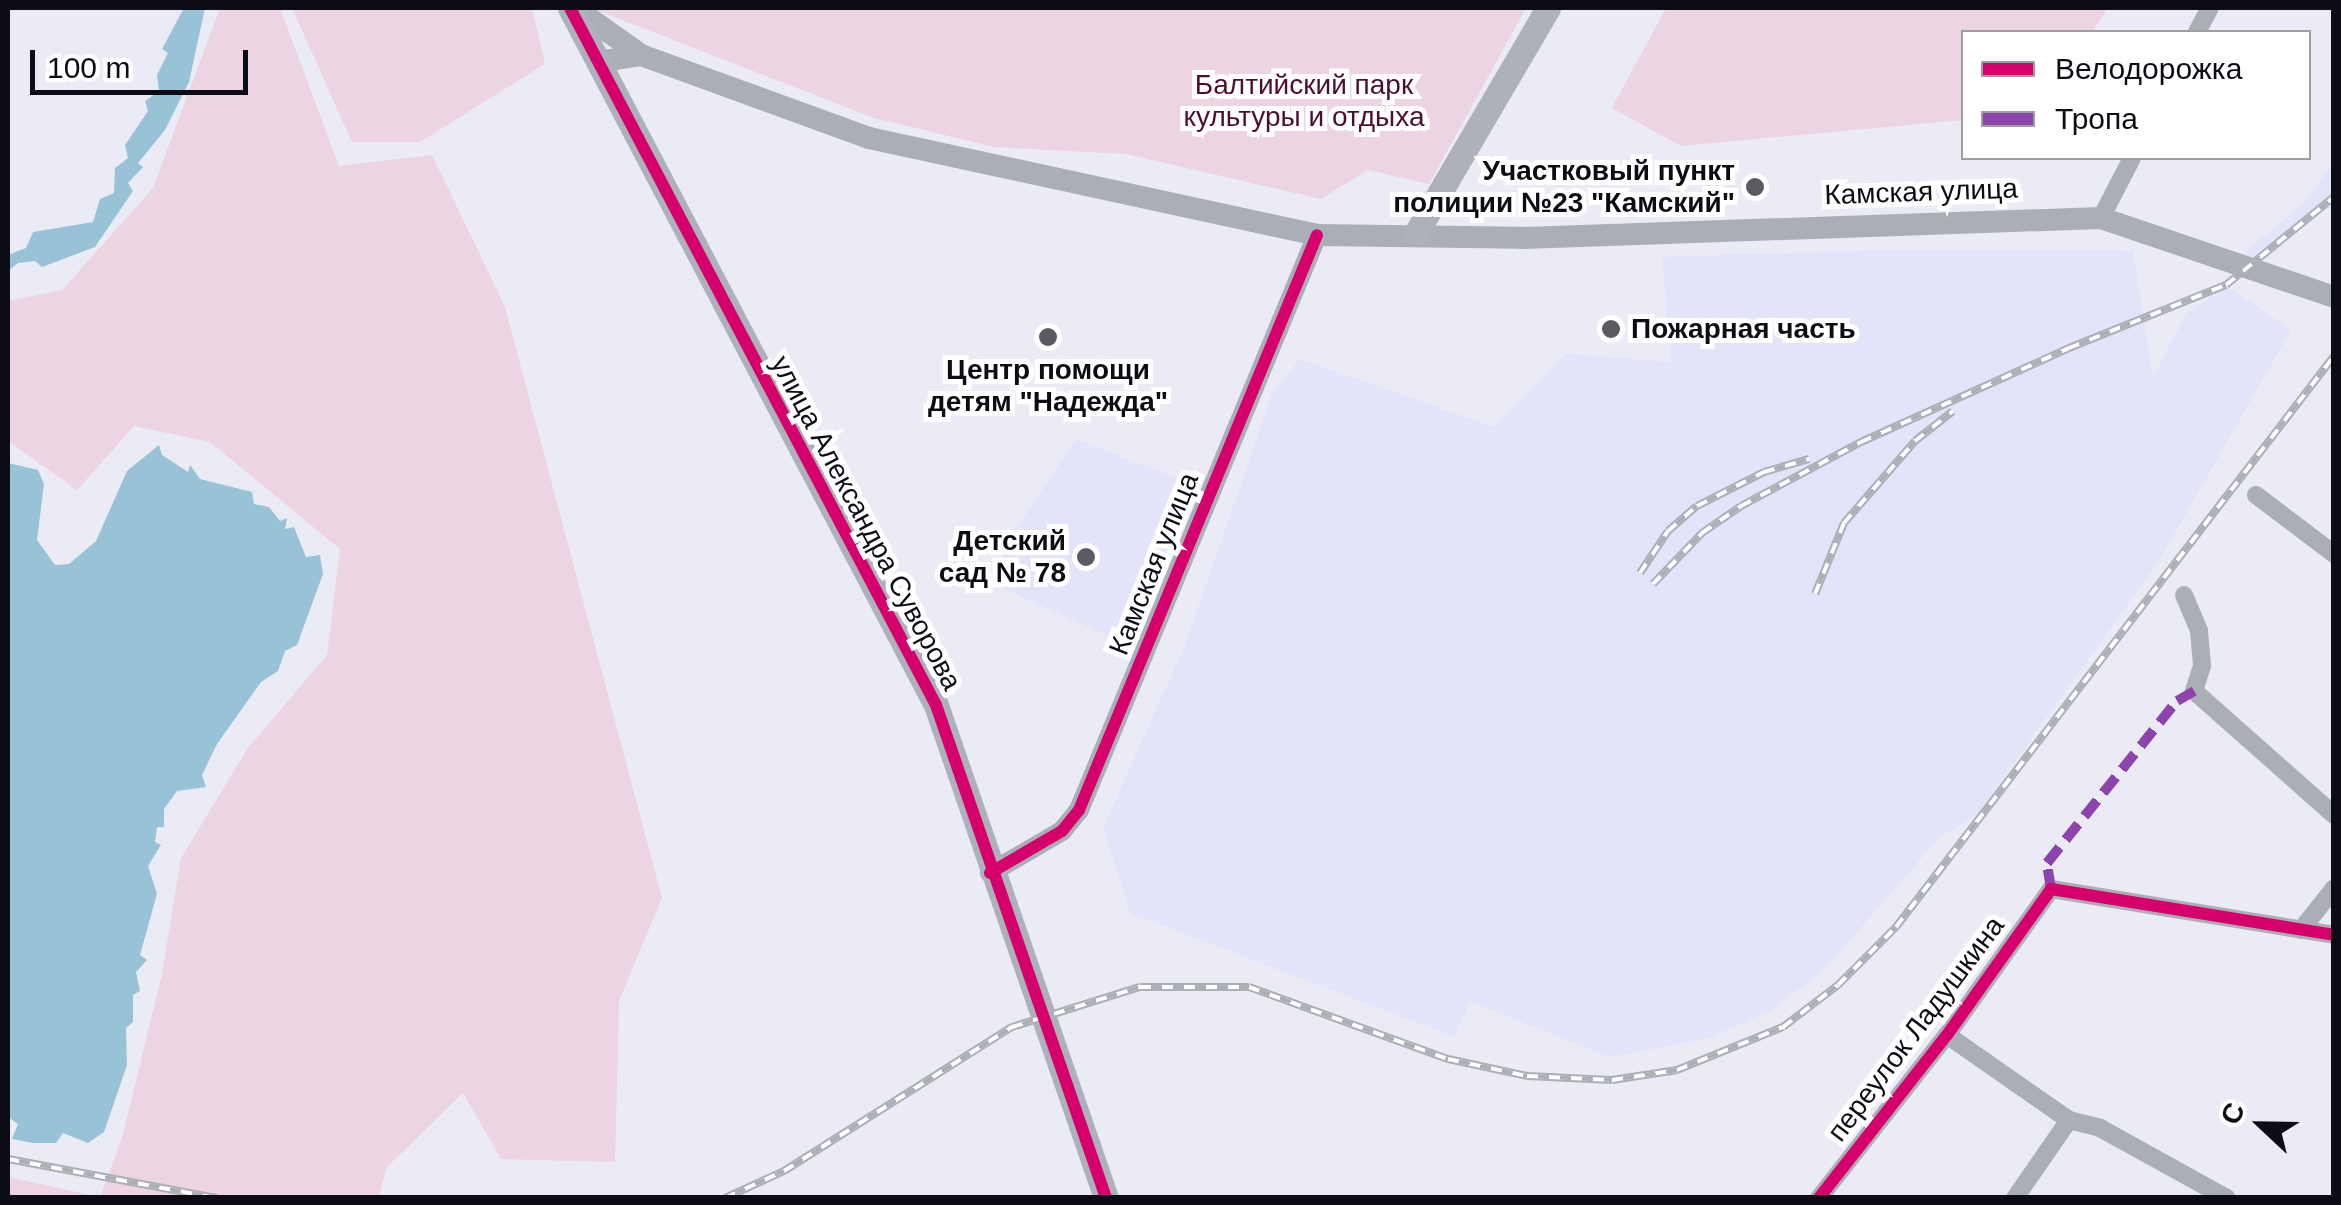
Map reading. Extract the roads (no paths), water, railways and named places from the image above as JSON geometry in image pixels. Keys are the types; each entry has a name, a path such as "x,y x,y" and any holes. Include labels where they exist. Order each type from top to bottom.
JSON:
{"main road":[{"path":"573,8 641,56"},
{"name":"улица Александра Суворова","path":"573,8 713,290 907,643 936,705 990,873 1106,1198"},
{"path":"1416,232 1548,8"},
{"name":"Камская улица","path":"598,62 641,56 868,138 1317,235 1416,232 1521,238 2101,218 2334,297"}],"street":[{"path":"2198,30 2210,8"},
{"path":"2101,218 2131,160"},
{"name":"Камская улица","path":"990,873 1062,831 1078,810 1317,235"},
{"path":"2256,495 2334,554"},
{"path":"2184,595 2202,666 2194,691 2334,815"},
{"path":"2334,888 2301,930 2334,935"},
{"name":"переулок Ладушкина","path":"1819,1198 1947,1035 2050,889 2301,930"},
{"path":"1947,1035 2069,1120 2100,1128 2226,1198"},
{"path":"2015,1198 2069,1120"}],"railway":[{"path":"1653,584 1702,533 1741,506 1861,442 2069,348 2226,285 2334,197"},
{"path":"725,1198 784,1171 1012,1027 1140,987 1249,987 1448,1059 1527,1076 1612,1080 1677,1070 1783,1027 1838,985 1896,927 2334,356"},
{"path":"1815,594 1844,523 1915,441 1953,411"},
{"path":"1640,573 1668,531 1697,506 1764,472 1809,459"},
{"path":"8,1159 217,1198"}],"place":[{"name":"Участковый пункт полиции №23 \"Камский\"","path":"1755,187"},
{"name":"Пожарная часть","path":"1611,329"},
{"name":"Центр помощи детям \"Надежда\"","path":"1048,337"},
{"name":"Детский сад № 78","path":"1086,557"}],"park label":[{"name":"Балтийский парк культуры и отдыха","path":"1304,101"}]}
